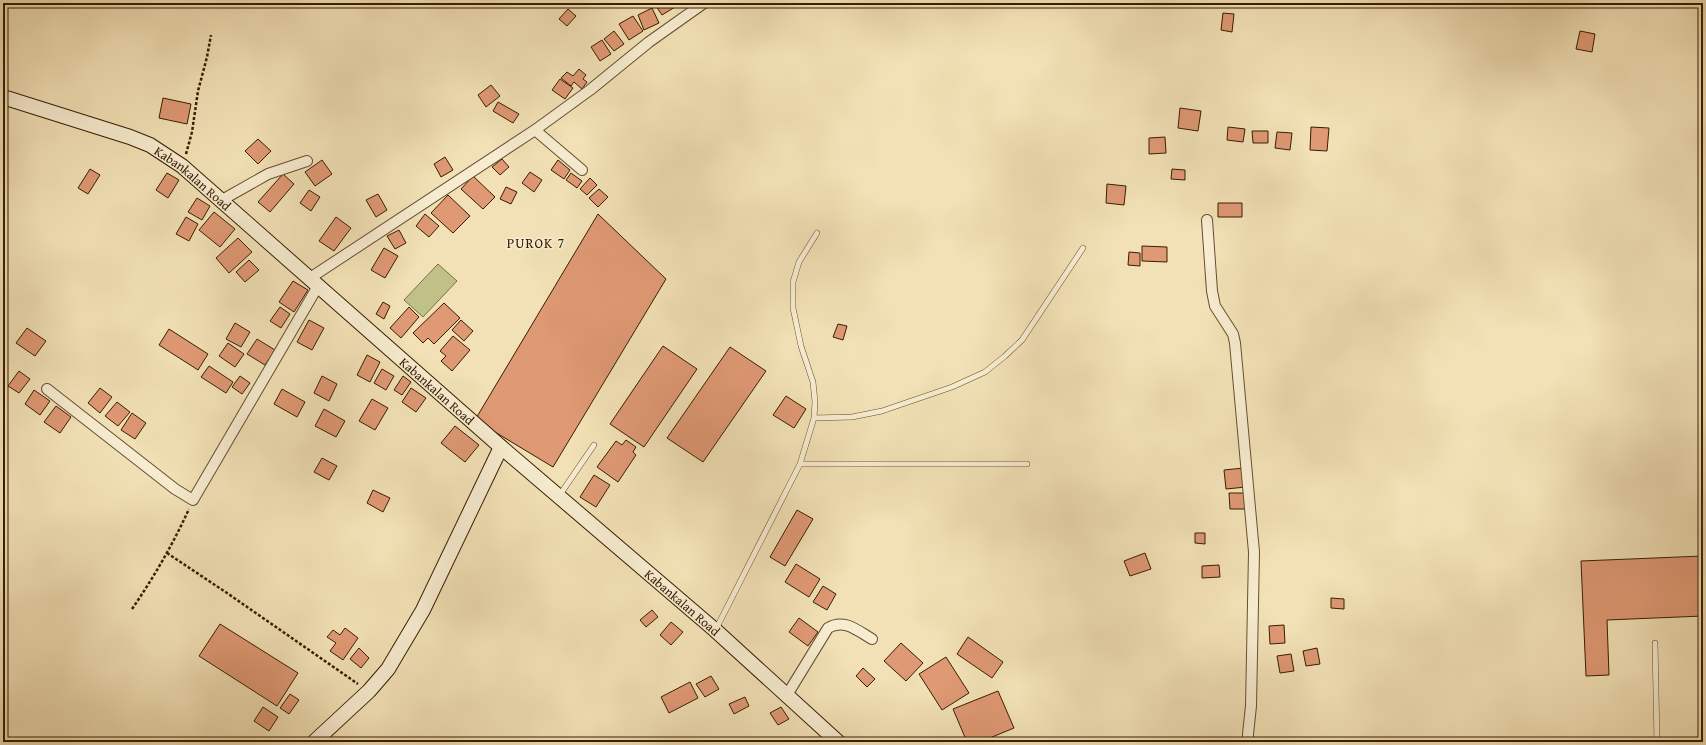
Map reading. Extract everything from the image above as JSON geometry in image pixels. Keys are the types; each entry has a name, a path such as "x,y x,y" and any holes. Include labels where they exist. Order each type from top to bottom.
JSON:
{"street":[{"path":"47,389 175,489 194,500 314,282 535,130 590,90 649,42 704,3"},
{"name":"Kabankalan Road","path":"3,97 130,137 150,145 182,166 500,447 715,630 838,742"},
{"path":"535,130 582,170"},
{"path":"222,200 268,174 307,161"},
{"path":"1207,220 1212,291 1215,306 1233,334 1254,552 1251,706 1248,742"},
{"path":"314,742 369,691 388,669 423,610 500,447"},
{"path":"787,696 828,628 833,625 841,624 851,626 872,639"}],"lane":[{"path":"715,630 800,464 814,418 815,402 813,382 801,346 794,308 793,282 799,262 817,233"},
{"path":"814,418 852,417 882,411 952,387 985,372 1022,340 1083,248"},
{"path":"559,496 594,445"},
{"path":"800,464 1027,464"},
{"path":"1655,643 1657,742"}],"path":[{"path":"182,166 192,132 198,91 207,57 210,35"},
{"path":"132,609 151,582 194,500"},
{"path":"167,553 227,593 324,662 369,691"}],"green space":[{"path":"438,264 457,281 423,317 404,300"}],"building":[{"path":"654,3 672,3 675,7 662,15"},
{"path":"652,8 659,23 644,30 638,15"},
{"path":"568,9 576,16 567,26 559,19"},
{"path":"1223,13 1234,14 1232,32 1221,30"},
{"path":"633,16 643,31 629,40 619,24"},
{"path":"614,31 624,44 614,51 604,39"},
{"path":"1580,31 1595,34 1592,52 1576,49"},
{"path":"602,40 611,54 600,61 591,47"},
{"path":"579,69 586,75 583,79 587,82 582,89 574,82 571,86 561,78 567,72 573,76"},
{"path":"560,79 573,88 565,99 552,90"},
{"path":"491,85 500,96 486,107 478,95"},
{"path":"163,98 191,104 187,124 159,118"},
{"path":"498,102 519,114 513,123 493,111"},
{"path":"1180,108 1201,111 1198,131 1178,128"},
{"path":"1228,127 1245,129 1243,142 1227,140"},
{"path":"1311,127 1329,128 1327,151 1310,150"},
{"path":"1252,131 1268,131 1268,143 1253,143"},
{"path":"1277,132 1292,133 1290,150 1275,148"},
{"path":"1165,137 1166,153 1149,154 1149,138"},
{"path":"258,139 271,151 258,164 245,151"},
{"path":"445,157 453,170 441,177 434,164"},
{"path":"502,159 509,167 500,175 492,167"},
{"path":"322,160 332,174 315,186 305,172"},
{"path":"558,160 570,170 564,179 551,170"},
{"path":"90,169 100,175 88,194 78,188"},
{"path":"1172,169 1185,170 1185,180 1171,179"},
{"path":"530,172 542,180 534,192 522,183"},
{"path":"167,173 179,180 168,198 156,190"},
{"path":"571,173 582,181 577,188 566,180"},
{"path":"283,174 294,184 270,212 258,202"},
{"path":"473,176 495,197 483,209 461,189"},
{"path":"590,178 597,185 587,195 580,189"},
{"path":"1107,184 1126,186 1124,205 1106,203"},
{"path":"506,187 517,192 511,204 500,199"},
{"path":"599,189 608,197 598,207 589,198"},
{"path":"309,190 320,197 311,211 300,203"},
{"path":"378,194 387,210 376,217 366,200"},
{"path":"448,195 470,216 453,233 431,213"},
{"path":"197,198 210,206 202,220 188,212"},
{"path":"1218,203 1242,203 1242,217 1218,217"},
{"path":"214,212 235,229 220,247 199,230"},
{"path":"425,214 439,226 429,237 416,226"},
{"path":"598,214 666,279 553,467 475,420"},
{"path":"186,217 198,224 189,241 176,234"},
{"path":"336,217 351,228 334,251 319,241"},
{"path":"399,230 406,243 395,249 387,236"},
{"path":"238,238 252,252 229,273 216,258"},
{"path":"1142,246 1167,247 1167,262 1142,261"},
{"path":"384,248 398,256 385,278 371,270"},
{"path":"1129,252 1140,253 1140,266 1128,265"},
{"path":"249,260 259,270 245,282 236,272"},
{"path":"293,281 308,290 294,312 279,302"},
{"path":"383,302 390,306 384,319 376,314"},
{"path":"444,303 460,318 434,344 428,338 423,343 413,333"},
{"path":"280,307 290,314 281,328 270,321"},
{"path":"409,307 419,317 401,338 390,328"},
{"path":"309,320 324,328 312,350 297,342"},
{"path":"461,320 473,331 464,341 452,330"},
{"path":"235,323 250,332 241,347 226,339"},
{"path":"838,324 847,326 843,340 833,337"},
{"path":"27,328 46,341 35,356 16,343"},
{"path":"169,329 208,354 198,370 159,345"},
{"path":"453,336 470,350 452,371 441,361 446,356 440,351"},
{"path":"257,339 275,350 265,365 247,354"},
{"path":"228,343 244,354 235,367 219,356"},
{"path":"663,346 697,369 644,447 610,424"},
{"path":"730,347 766,371 703,462 667,438"},
{"path":"367,355 380,362 370,382 357,375"},
{"path":"209,366 233,382 226,393 201,377"},
{"path":"382,369 394,376 386,390 374,383"},
{"path":"19,371 30,379 19,393 8,386"},
{"path":"240,376 250,383 242,394 232,387"},
{"path":"322,376 337,384 329,401 314,393"},
{"path":"403,376 411,382 402,395 394,390"},
{"path":"100,388 112,397 100,413 88,403"},
{"path":"411,388 426,398 416,412 402,402"},
{"path":"282,389 305,402 297,417 274,404"},
{"path":"34,390 50,401 40,415 25,404"},
{"path":"786,396 806,409 794,428 773,415"},
{"path":"372,399 388,408 375,430 359,421"},
{"path":"117,402 130,412 118,426 105,416"},
{"path":"56,406 71,417 60,433 44,422"},
{"path":"324,409 345,421 336,437 315,426"},
{"path":"132,413 146,423 135,439 121,430"},
{"path":"455,426 479,445 465,462 441,443"},
{"path":"626,440 636,447 633,452 636,455 618,482 597,467 616,441 622,445"},
{"path":"322,458 337,466 329,480 314,472"},
{"path":"1244,468 1246,487 1226,489 1224,470"},
{"path":"594,475 610,485 596,507 580,497"},
{"path":"373,490 390,498 383,512 367,503"},
{"path":"1229,493 1245,493 1246,509 1230,509"},
{"path":"797,510 813,519 785,566 770,557"},
{"path":"1195,533 1205,533 1205,544 1195,543"},
{"path":"1145,553 1151,569 1130,576 1124,561"},
{"path":"1703,556 1703,616 1607,620 1609,675 1586,676 1581,561"},
{"path":"796,564 820,579 809,597 785,582"},
{"path":"1219,565 1220,577 1202,578 1202,566"},
{"path":"823,586 836,594 827,610 813,602"},
{"path":"1331,598 1344,599 1344,609 1331,608"},
{"path":"652,610 658,617 646,627 640,620"},
{"path":"799,618 818,632 808,646 789,632"},
{"path":"671,622 683,632 671,645 660,635"},
{"path":"220,624 298,673 277,706 199,656"},
{"path":"1284,625 1285,643 1270,644 1269,626"},
{"path":"345,628 358,638 343,660 330,651 336,643 327,637 333,630 340,635"},
{"path":"968,637 1003,662 992,678 957,654"},
{"path":"901,643 923,663 906,681 884,661"},
{"path":"359,648 369,658 361,668 350,659"},
{"path":"1317,648 1320,664 1306,666 1303,651"},
{"path":"1291,654 1294,671 1280,673 1277,656"},
{"path":"946,657 969,693 942,710 919,674"},
{"path":"863,668 875,679 867,687 856,676"},
{"path":"711,676 719,689 705,697 696,684"},
{"path":"690,682 698,698 669,713 661,697"},
{"path":"998,691 1014,728 980,742 967,742 953,709"},
{"path":"290,694 299,700 289,714 280,708"},
{"path":"745,697 749,706 734,714 729,704"},
{"path":"263,707 278,717 269,731 254,721"},
{"path":"781,707 789,719 778,725 770,713"}],"district":[{"name":"PUROK 7","path":"536,243"}]}
